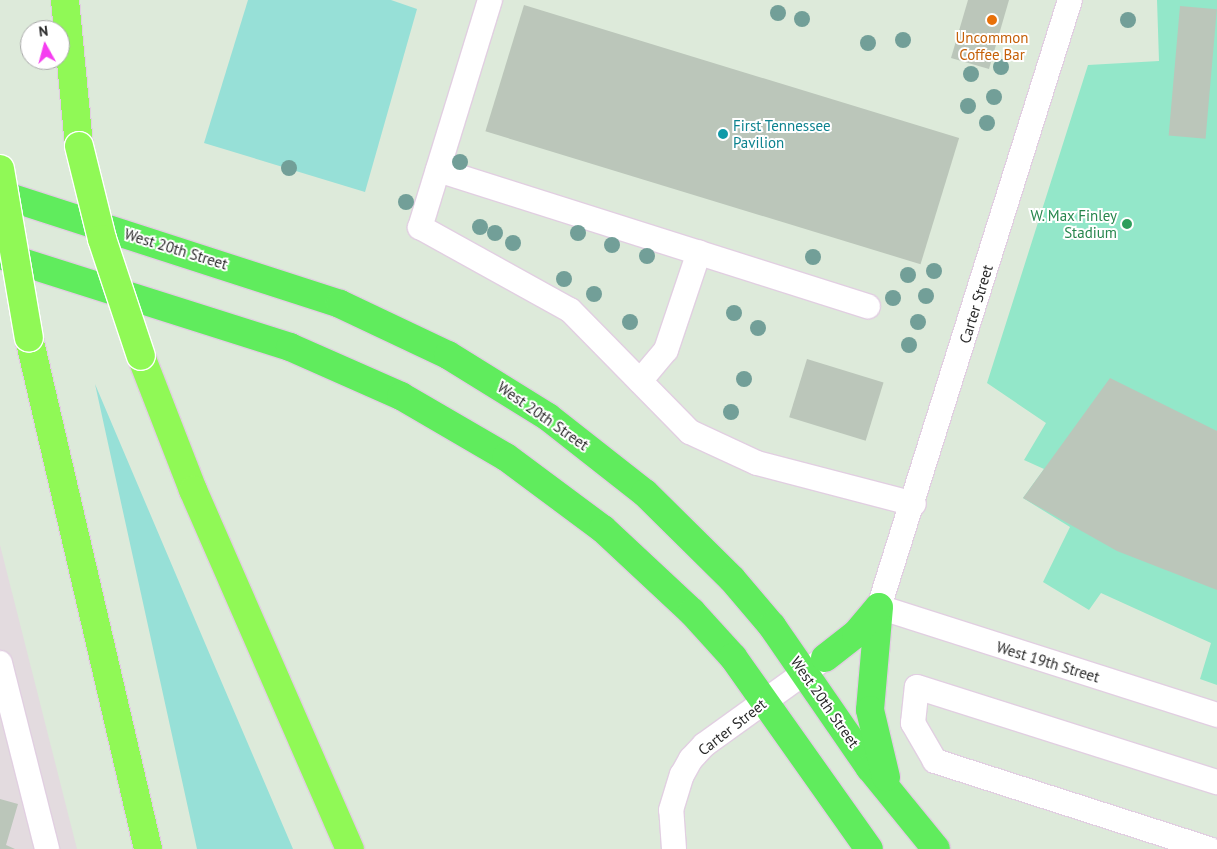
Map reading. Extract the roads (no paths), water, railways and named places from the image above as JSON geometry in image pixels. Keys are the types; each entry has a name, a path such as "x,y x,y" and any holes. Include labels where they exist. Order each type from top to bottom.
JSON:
{"highway":[{"path":"65,0 79,146 102,239 141,356 193,490 350,849"},
{"path":"0,169 30,338 137,802 146,849"}],"main road":[{"name":"West 20th Street","path":"0,194 340,304 448,355 499,385 598,454 690,535 772,626 815,665 892,796 936,849"},
{"path":"0,255 290,347 393,392 454,425 555,492 649,570 733,657 870,849"},
{"path":"815,665 856,634 880,607"},
{"path":"880,607 870,710 892,796"}],"street":[{"path":"490,0 420,227 570,310 690,432 757,463 914,504"},
{"name":"Carter Street","path":"880,607 914,504 1070,0"},
{"path":"438,170 868,306"},
{"path":"640,381 666,350 699,252"},
{"name":"West 19th Street","path":"880,607 1217,715"},
{"path":"0,663 48,849"},
{"name":"Carter Street","path":"674,849 670,810 682,775 704,745 815,665"},
{"path":"1209,849 935,760 913,723 917,687 1217,782"}],"place":[{"name":"Uncommon Coffee Bar","path":"992,20"},
{"name":"First Tennessee Pavilion","path":"723,134"},
{"name":"W. Max Finley Stadium","path":"1127,224"}]}
